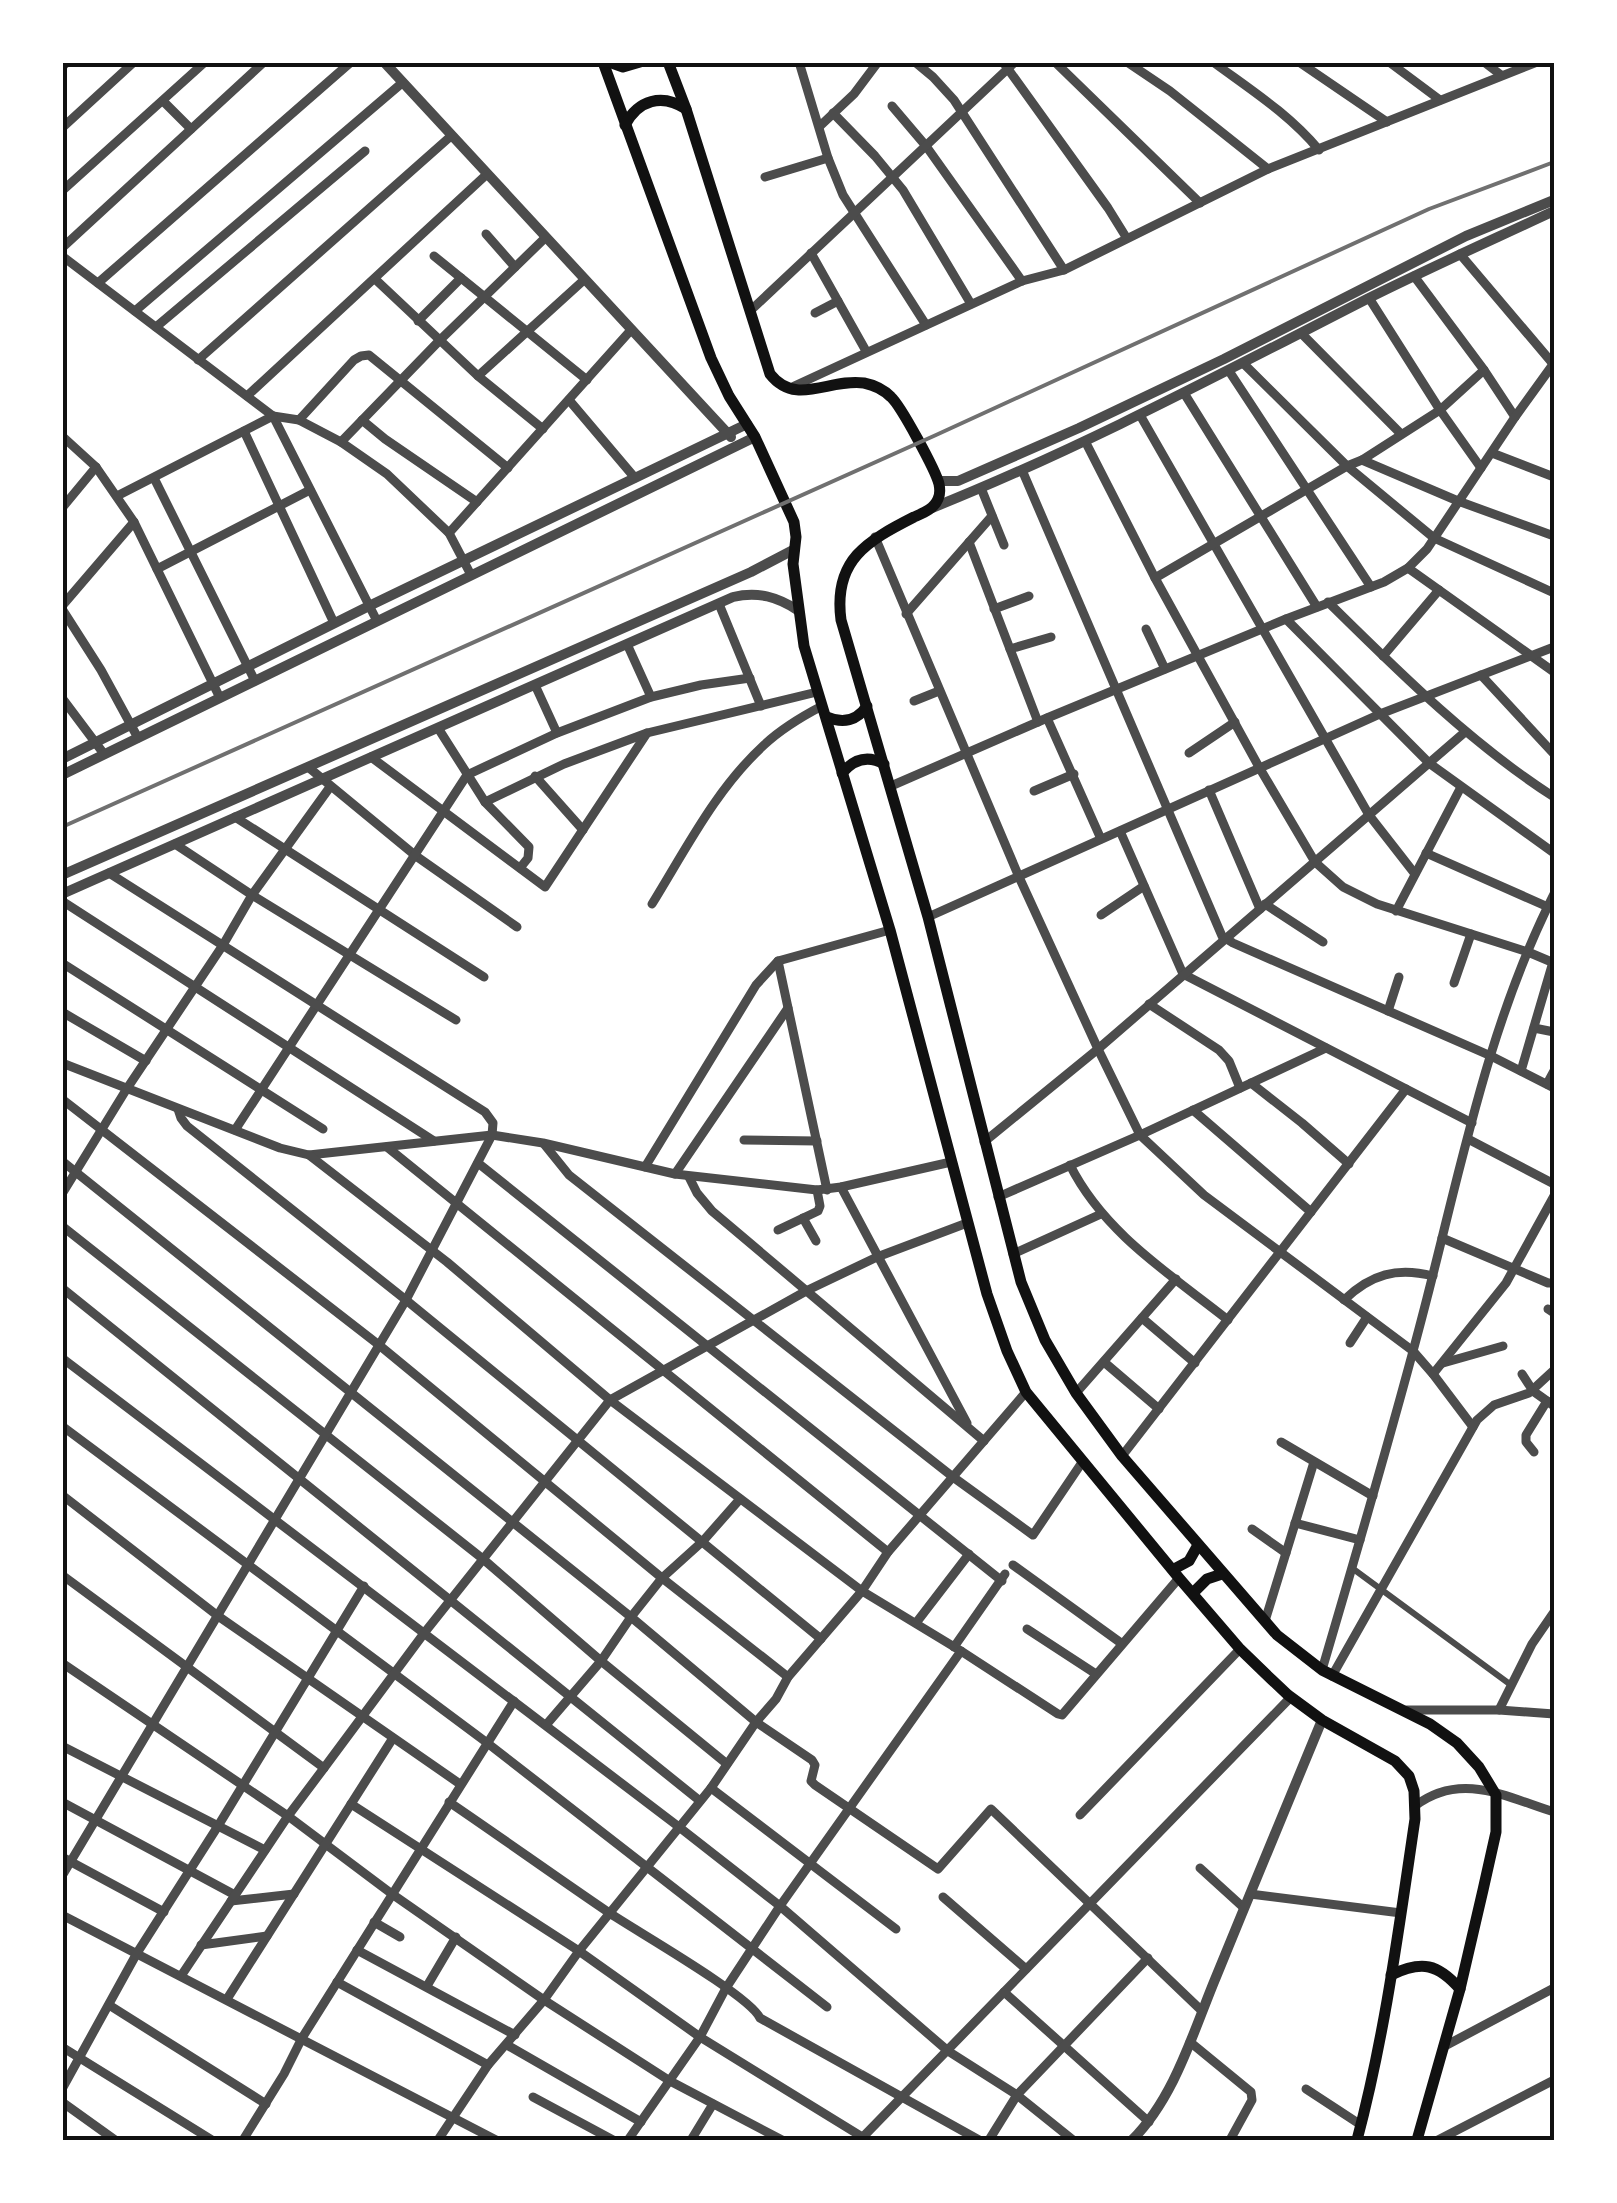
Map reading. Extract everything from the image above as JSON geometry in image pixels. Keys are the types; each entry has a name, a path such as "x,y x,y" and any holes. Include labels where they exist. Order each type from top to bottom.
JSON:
{"main road":[{"path":"640,62 623,66 606,62 624,124 711,358 794,522 794,564 804,646 890,930 997,1325 1026,1392 1240,1648 1291,1697 1322,1720 1395,1760 1414,1790 1391,1975 1357,2140"},
{"path":"668,62 770,374 796,391 863,383 884,391 900,407 938,481 939,496 931,508 875,537 855,556 842,580 841,620 928,917 1013,1254 1038,1326 1076,1393 1122,1456 1265,1622 1327,1674 1430,1724 1457,1742 1496,1794 1496,1832 1460,1989 1417,2140"},
{"path":"624,124 637,108 656,100 677,103 686,109"},
{"path":"824,712 846,721 867,706"},
{"path":"842,772 865,759 884,764"},
{"path":"1176,1573 1198,1545"},
{"path":"1193,1593 1207,1579 1222,1574"},
{"path":"1391,1975 1409,1966 1429,1966 1447,1974 1460,1989"}],"street":[{"path":"62,128 134,62"},
{"path":"62,191 205,62"},
{"path":"264,62 63,255 273,416 377,622"},
{"path":"98,283 351,62"},
{"path":"384,62 739,445"},
{"path":"798,62 843,195 926,325"},
{"path":"820,126 854,94 878,62"},
{"path":"914,62 943,87 1064,270"},
{"path":"1056,62 1200,203"},
{"path":"1127,62 1268,169"},
{"path":"1143,72 1151,62"},
{"path":"1213,62 1281,111 1319,150"},
{"path":"1299,62 1388,122"},
{"path":"1389,62 1440,100"},
{"path":"1484,62 1501,75"},
{"path":"788,389 1022,281 1064,270 1268,169 1538,62"},
{"path":"750,311 1009,65 1126,238"},
{"path":"135,311 402,83"},
{"path":"163,100 191,129"},
{"path":"892,106 926,146 1022,281"},
{"path":"834,113 912,202 971,304"},
{"path":"198,360 450,136"},
{"path":"156,327 365,151"},
{"path":"765,177 828,158"},
{"path":"247,396 486,175"},
{"path":"938,481 958,481 1079,428 1466,236 1554,200"},
{"path":"931,508 1085,441 1368,298 1554,211"},
{"path":"486,234 515,268"},
{"path":"341,442 545,238"},
{"path":"811,253 866,351"},
{"path":"891,786 1408,568 1434,538 1554,364 1460,254"},
{"path":"434,256 587,380"},
{"path":"1414,276 1515,417"},
{"path":"418,321 460,278"},
{"path":"374,279 478,376 543,429"},
{"path":"478,376 585,280"},
{"path":"1368,298 1481,468"},
{"path":"814,313 838,301"},
{"path":"450,533 631,330"},
{"path":"1302,333 1401,434"},
{"path":"299,420 358,357 365,355 373,357 508,468"},
{"path":"1244,364 1347,466 1434,538 1554,593"},
{"path":"1155,578 1362,460 1440,410 1484,370"},
{"path":"1229,371 1370,586"},
{"path":"1184,393 1317,607"},
{"path":"568,400 635,478"},
{"path":"1140,414 1368,815 1415,874"},
{"path":"117,496 273,416 299,420 341,442 387,474 450,533 472,575"},
{"path":"362,420 478,502"},
{"path":"62,759 747,424"},
{"path":"244,432 334,623"},
{"path":"62,436 96,467 134,522 220,698"},
{"path":"62,774 754,437"},
{"path":"1085,441 1155,578 1315,862 1360,896 1554,962 1522,1071"},
{"path":"1492,453 1554,477"},
{"path":"1362,460 1554,536"},
{"path":"62,508 96,467"},
{"path":"1022,470 1218,930 1225,938 1551,1086 1554,1071"},
{"path":"154,478 254,681"},
{"path":"981,488 1004,545"},
{"path":"157,570 310,490"},
{"path":"906,614 992,516"},
{"path":"134,522 62,608 138,738"},
{"path":"875,537 1018,877 1140,1135 1204,1195 1437,1369 1473,1427"},
{"path":"969,542 1010,650 1074,774 1101,839"},
{"path":"62,875 751,572 795,549"},
{"path":"1408,568 1554,672"},
{"path":"1383,656 1439,590"},
{"path":"434,1141 62,897 235,817 326,783 371,758 741,595 757,594 780,600 799,612"},
{"path":"994,609 1029,596"},
{"path":"1328,602 1465,732 1554,797"},
{"path":"719,604 760,706"},
{"path":"1286,619 1429,764 1554,852"},
{"path":"1146,630 1164,669"},
{"path":"1010,650 1050,638"},
{"path":"627,644 652,697"},
{"path":"928,917 1259,766 1554,646"},
{"path":"1482,676 1554,754"},
{"path":"235,1130 467,775 558,733 652,697 750,678"},
{"path":"535,685 558,733"},
{"path":"914,702 938,691"},
{"path":"485,802 536,776 647,733 817,692"},
{"path":"62,698 104,754"},
{"path":"652,904 730,781 778,733 824,712"},
{"path":"1190,752 1234,722"},
{"path":"438,728 485,802 529,848 528,858 520,868"},
{"path":"984,1142 1465,732"},
{"path":"371,758 545,887 647,733"},
{"path":"308,767 416,856 517,926"},
{"path":"1034,791 1074,774"},
{"path":"536,776 583,830"},
{"path":"62,1194 326,783"},
{"path":"1396,911 1461,787"},
{"path":"1209,790 1262,906 1323,942"},
{"path":"235,817 484,977"},
{"path":"1120,831 1183,974 1472,1122"},
{"path":"175,844 456,1020"},
{"path":"1426,853 1548,906"},
{"path":"62,1876 67,1860 96,1820 189,1667 406,1300 492,1135 492,1123 484,1112 109,873"},
{"path":"1101,915 1144,886"},
{"path":"1327,1674 1352,1568 1491,1056 1528,952 1554,894"},
{"path":"645,1167 756,985 778,961 890,930"},
{"path":"1454,983 1470,934"},
{"path":"778,961 817,1141 822,1190 819,1210 778,1230"},
{"path":"62,963 323,1128"},
{"path":"1388,1012 1399,977"},
{"path":"1149,1004 1219,1050 1246,1086 1302,1123 1349,1164"},
{"path":"676,1174 788,1008"},
{"path":"62,1012 146,1061"},
{"path":"1534,1028 1554,1032"},
{"path":"998,1196 1326,1048"},
{"path":"62,1063 280,1148 309,1155 492,1135 676,1174 822,1190 951,1162"},
{"path":"1122,1456 1406,1089"},
{"path":"62,1099 379,1344 788,1677"},
{"path":"178,1109 187,1126 822,1639"},
{"path":"1193,1110 1311,1212"},
{"path":"1468,1139 1554,1184"},
{"path":"744,1140 817,1141"},
{"path":"543,1143 569,1174 952,1477 1033,1536 1083,1461"},
{"path":"386,1147 888,1552"},
{"path":"309,1155 432,1250 610,1400 862,1591 1062,1716 1176,1573"},
{"path":"62,1160 632,1617 756,1722 812,1760 816,1768 811,1781 938,1869 992,1809 1202,2011"},
{"path":"478,1163 918,1516 1003,1578 780,1906 726,1988 700,2037 628,2140"},
{"path":"1070,1166 1101,1214 1228,1320"},
{"path":"689,1176 696,1193 712,1211 984,1441"},
{"path":"841,1187 970,1428"},
{"path":"1437,1369 1514,1270 1554,1196"},
{"path":"1013,1254 1101,1214"},
{"path":"803,1218 816,1241"},
{"path":"181,1976 288,1816 362,1716 610,1400 808,1290 877,1257 967,1223"},
{"path":"62,1226 483,1559 727,1764"},
{"path":"1442,1238 1551,1283"},
{"path":"1344,1300 1375,1277 1414,1271 1432,1276"},
{"path":"1076,1393 1176,1279"},
{"path":"62,1288 700,1800"},
{"path":"1350,1342 1367,1317"},
{"path":"1142,1318 1195,1363"},
{"path":"1437,1369 1503,1346"},
{"path":"62,1358 678,1826 780,1906 948,2051 1017,2095 1073,2140"},
{"path":"1104,1362 1160,1409"},
{"path":"1327,1674 1380,1591 1473,1427 1488,1409 1533,1391 1554,1370"},
{"path":"1522,1374 1533,1391 1551,1404 1525,1437 1534,1452"},
{"path":"438,2140 488,2065 711,1788 788,1677 862,1591 918,1516 1026,1392"},
{"path":"62,1426 486,1742 827,2007"},
{"path":"1281,1442 1373,1496"},
{"path":"1265,1622 1314,1462"},
{"path":"62,1510 66,1498 218,1616 460,1784"},
{"path":"546,1726 602,1661 662,1578 703,1541 740,1499"},
{"path":"1295,1523 1360,1540"},
{"path":"1252,1529 1286,1553"},
{"path":"916,1622 969,1554"},
{"path":"1013,1565 1121,1643"},
{"path":"1352,1568 1510,1685"},
{"path":"62,1574 324,1768"},
{"path":"62,2089 137,1953 364,1586"},
{"path":"1500,1710 1532,1644 1554,1612"},
{"path":"1026,1629 1096,1674"},
{"path":"1080,1815 1240,1648"},
{"path":"62,1662 288,1816 544,2000 670,2081 782,2140"},
{"path":"350,1804 578,1951 700,2037 863,2140 1291,1697"},
{"path":"244,2140 336,1982 514,1701"},
{"path":"1400,1710 1554,1714"},
{"path":"1132,2140 1163,2100 1190,2042 1322,1720"},
{"path":"227,1999 393,1738"},
{"path":"62,1746 265,1850"},
{"path":"1415,1806 1440,1791 1469,1787 1554,1812"},
{"path":"711,1788 896,1929"},
{"path":"62,1802 233,1898 294,1894"},
{"path":"449,1802 726,1988 756,2010 760,2018 979,2140"},
{"path":"67,1860 164,1912"},
{"path":"1200,1868 1244,1908"},
{"path":"1250,1894 1401,1913"},
{"path":"943,1897 1026,1970"},
{"path":"62,1915 496,2140"},
{"path":"374,1922 400,1937"},
{"path":"201,1945 267,1936"},
{"path":"427,1986 456,1937"},
{"path":"356,1950 515,2035"},
{"path":"989,2140 1017,2095 1148,1958"},
{"path":"336,1982 488,2065"},
{"path":"1443,2047 1554,1988"},
{"path":"1004,1992 1149,2122"},
{"path":"109,2005 266,2104"},
{"path":"1190,2042 1251,2092 1252,2100 1230,2140"},
{"path":"507,2045 641,2122"},
{"path":"62,2047 212,2140"},
{"path":"1438,2140 1554,2080"},
{"path":"1306,2090 1361,2125"},
{"path":"534,2097 613,2140"},
{"path":"62,2102 115,2140"},
{"path":"693,2140 712,2104"}],"railway":[{"path":"62,827 1429,209 1554,162"}]}
